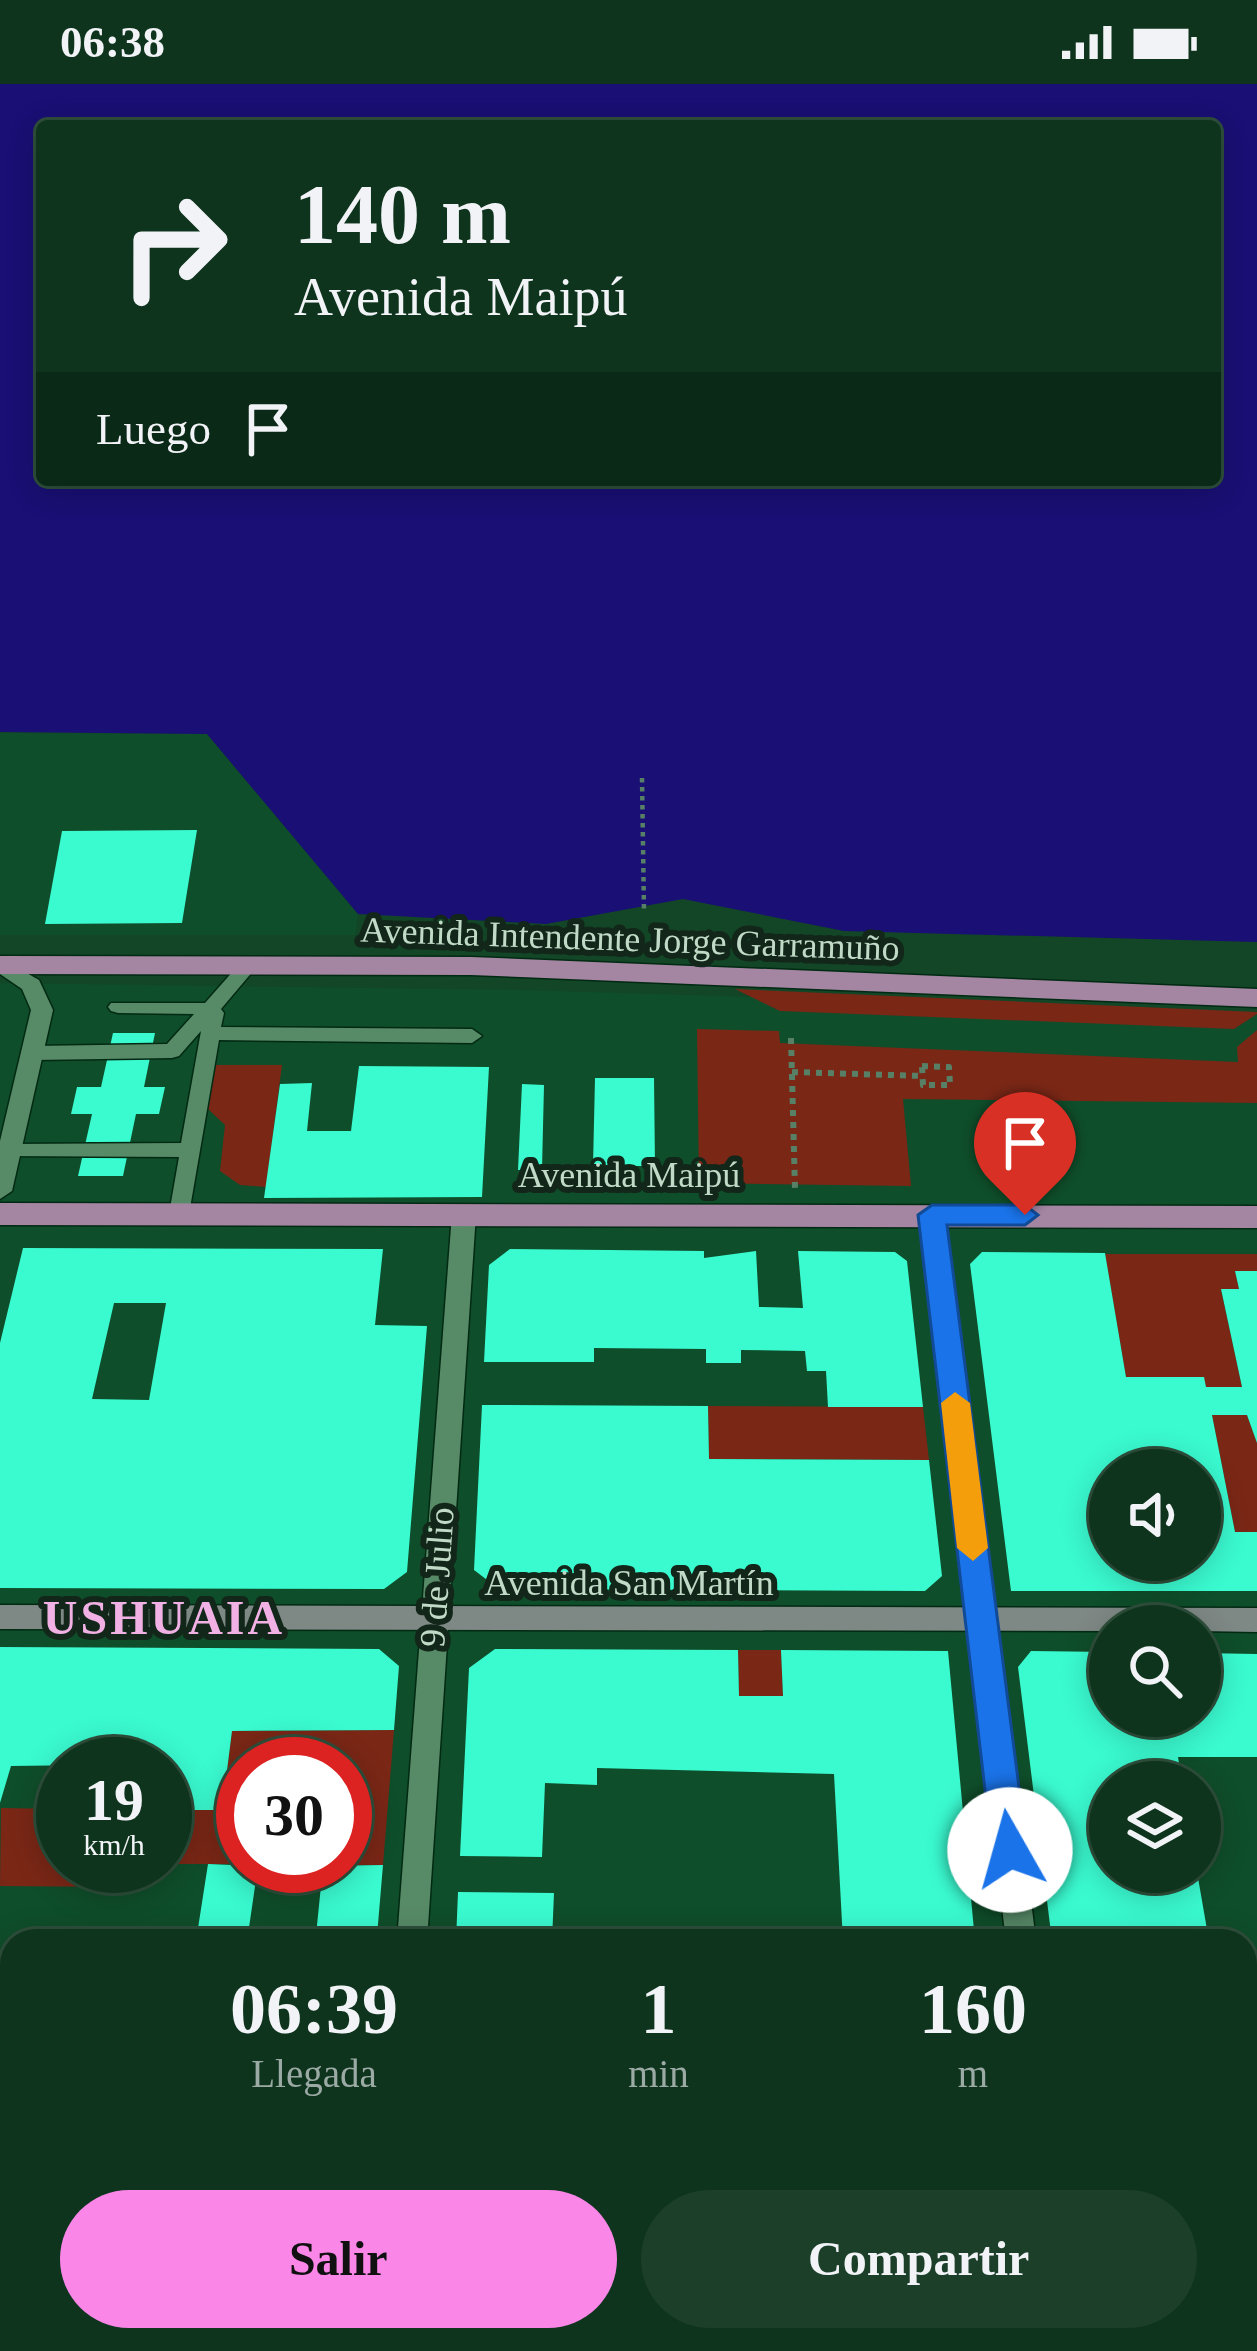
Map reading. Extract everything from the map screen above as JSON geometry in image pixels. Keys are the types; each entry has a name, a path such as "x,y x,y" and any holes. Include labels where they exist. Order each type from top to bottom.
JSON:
{"main road":[{"name":"Avenida Intendente Jorge Garramuño","path":"0,965 471,966 1257,998"},
{"name":"Avenida Maipú","path":"0,1214 1257,1217"},
{"name":"Avenida San Martín","path":"0,1617 1257,1620"}],"street":[{"path":"0,965 21,976 39,997 42,1010 0,1191"},
{"name":"9 de Julio","path":"413,1929 464,1214"},
{"path":"932,1215 1020,1929"}],"lane":[{"path":"33,1053 172,1051 249,965"},
{"path":"118,1007 209,1009"},
{"path":"179,1214 212,1033 209,1009"},
{"path":"212,1033 472,1036"},
{"path":"10,1151 190,1150"}],"path":[{"path":"642,778 644,911"},
{"path":"791,1038 795,1193"},
{"path":"922,1066 949,1067 950,1085 923,1085 923,1076 922,1066"},
{"path":"792,1072 923,1076"}],"shaded area":[{"path":"0,84 1257,84 1257,942 844,931 683,899 546,924 358,914 207,734 0,732"},
{"path":"0,733 207,734 358,914 355,935 0,935"},
{"path":"0,983 521,990 1257,1012 1257,1929 0,1929"},
{"path":"735,989 1257,1014 1234,1029 780,1011"},
{"path":"697,1029 779,1031 780,1043 1238,1062 1237,1047 1257,1030 1257,1103 903,1099 911,1186 699,1183"},
{"path":"215,1065 282,1065 266,1187 240,1185 220,1171 225,1125 208,1109"},
{"path":"1105,1254 1257,1254 1257,1271 1235,1271 1239,1289 1221,1290 1242,1387 1206,1387 1203,1377 1126,1377"},
{"path":"708,1406 923,1407 929,1460 709,1459"},
{"path":"1212,1415 1247,1415 1257,1443 1257,1532 1235,1532"},
{"path":"738,1650 781,1650 783,1696 739,1696"},
{"path":"394,1730 383,1865 372,1865 372,1737 231,1737 232,1731"},
{"path":"1,1808 36,1809 36,1886 0,1886"},
{"path":"192,1810 216,1810 216,1864 192,1864"}],"building":[{"path":"197,830 182,923 45,924 62,831"},
{"path":"113,1033 155,1033 144,1087 165,1087 159,1114 136,1114 123,1176 78,1176 92,1114 71,1114 77,1087 101,1087"},
{"path":"359,1066 489,1067 482,1197 264,1198 280,1084 312,1083 307,1131 351,1131"},
{"path":"595,1078 654,1078 655,1166 593,1166"},
{"path":"522,1084 544,1085 542,1169 518,1170"},
{"path":"23,1248 383,1249 375,1325 427,1326 407,1572 384,1589 0,1588 0,1343","holes":["114,1303 166,1303 149,1400 92,1399"]},
{"path":"510,1249 704,1251 704,1258 756,1251 759,1307 803,1308 798,1251 895,1252 907,1261 923,1407 828,1407 826,1371 807,1371 805,1351 741,1350 741,1363 706,1363 706,1349 594,1348 594,1362 484,1362 489,1265"},
{"path":"982,1252 1105,1253 1126,1377 1204,1377 1206,1387 1242,1387 1221,1289 1239,1289 1235,1271 1257,1271 1257,1443 1247,1415 1212,1415 1219,1449 1089,1449 1089,1581 1221,1581 1221,1461 1235,1532 1257,1532 1257,1591 1011,1591 970,1264"},
{"path":"482,1405 708,1406 709,1459 929,1460 942,1576 925,1591 499,1589 474,1570"},
{"path":"0,1647 379,1649 399,1666 394,1730 232,1731 231,1737 216,1737 216,1810 192,1810 192,1737 36,1737 36,1766 11,1766 0,1803"},
{"path":"495,1649 738,1650 739,1696 783,1696 781,1650 948,1651 974,1929 842,1929 834,1774 597,1768 597,1785 545,1783 542,1857 460,1856 469,1668"},
{"path":"1031,1651 1089,1652 1089,1737 1221,1737 1221,1653 1257,1654 1257,1757 1089,1761 1089,1893 1201,1893 1207,1929 1051,1929 1018,1667"},
{"path":"208,1864 216,1864 216,1893 254,1893 249,1929 198,1929"},
{"path":"372,1865 383,1865 378,1929 317,1929 320,1893 372,1893"},
{"path":"458,1892 554,1893 552,1929 456,1929"}],"slow traffic":[{"path":"955,1403 973,1548"}],"district":[{"name":"USHUAIA","path":"164,1617"}],"route":[{"path":"1010,1850 932,1215 1025,1215"}]}
